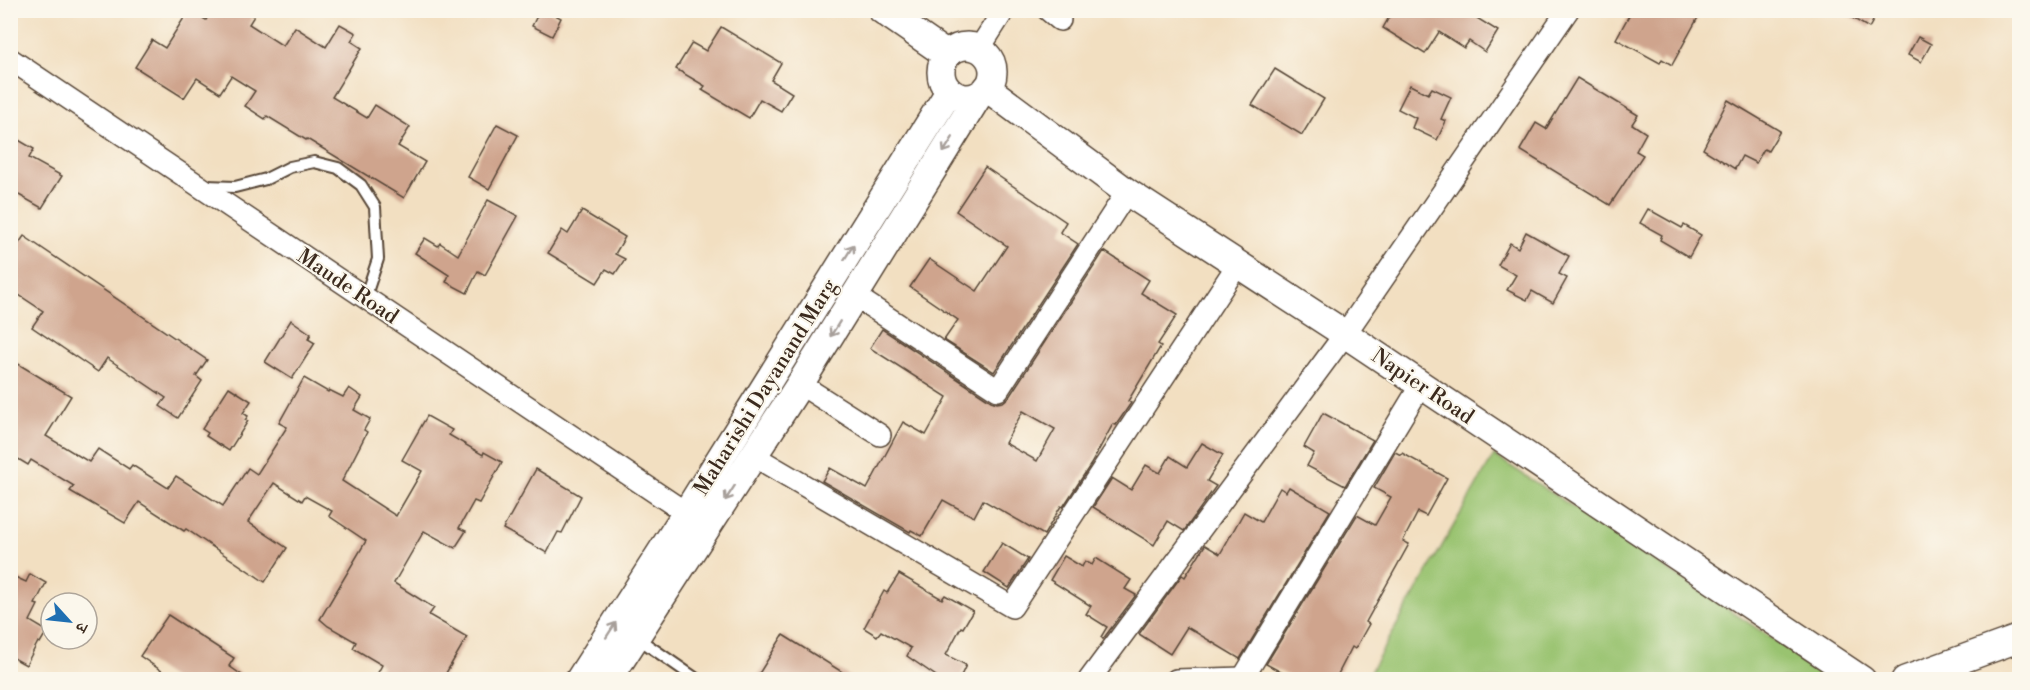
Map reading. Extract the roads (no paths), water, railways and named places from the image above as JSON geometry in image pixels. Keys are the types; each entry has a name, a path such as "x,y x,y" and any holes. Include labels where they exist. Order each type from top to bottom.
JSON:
{"street":[{"path":"882,10 947,55"},
{"path":"979,49 1004,10"},
{"path":"1089,680 1345,334 1568,10"},
{"path":"968,46 979,49 988,57 992,67 992,78 983,92 969,98 958,97 949,92 942,81 941,67 947,55 956,48 968,46"},
{"name":"Maude Road","path":"10,59 686,513"},
{"name":"Maharishi Dayanand Marg","path":"579,680 949,92"},
{"name":"Napier Road","path":"983,92 1127,192 1345,334 1862,680"},
{"name":"Maharishi Dayanand Marg","path":"608,680 800,384 983,92"},
{"path":"855,296 998,390 1127,192"},
{"path":"754,456 1012,607 1238,264"},
{"path":"800,384 880,435"},
{"path":"1176,680 1247,679 1421,385"},
{"path":"1905,680 2019,638"}],"lane":[{"path":"200,186 235,187 266,179 291,167 314,162 338,168 361,185 375,207 378,258 365,298"},
{"path":"636,637 699,680"}]}
